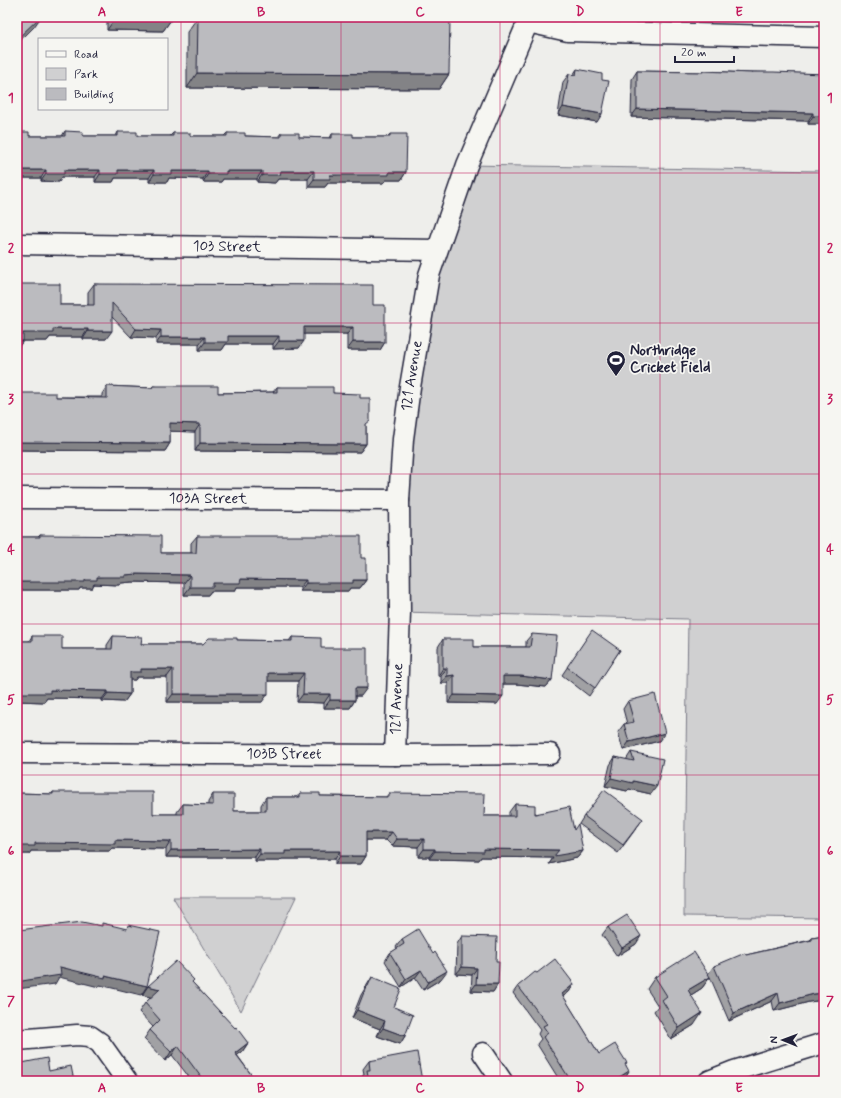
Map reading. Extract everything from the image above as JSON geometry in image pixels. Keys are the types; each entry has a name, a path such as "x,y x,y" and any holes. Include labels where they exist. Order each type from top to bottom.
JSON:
{"street":[{"path":"529,20 568,31 824,36"},
{"name":"121 Avenue","path":"394,755 400,612 399,500 403,440 410,387 429,275 467,165 529,20"},
{"name":"103 Street","path":"17,244 437,250"},
{"name":"103A Street","path":"17,498 399,500"},
{"name":"103B Street","path":"17,753 394,755 550,754"},
{"path":"17,1040 77,1035 90,1036 100,1043 127,1081"},
{"path":"709,1081 734,1071 824,1043"},
{"path":"483,1053 502,1081"}],"green space":[{"path":"467,165 824,171 824,918 684,916 688,619 400,612 410,387"},
{"path":"173,897 296,897 241,1011"}],"building":[{"path":"17,17 40,17 17,39"},
{"path":"198,17 450,19 449,74 197,73"},
{"path":"577,69 602,74 602,80 609,81 602,114 563,107 569,74 576,75"},
{"path":"637,71 824,74 824,116 813,116 813,113 637,109"},
{"path":"65,131 83,132 83,136 118,136 118,132 137,132 137,136 173,136 173,133 190,133 190,136 227,136 227,133 245,133 245,136 281,137 281,133 299,133 299,137 332,138 332,134 353,134 353,137 390,137 390,134 407,134 406,172 389,172 389,175 330,175 330,179 314,179 314,171 281,171 280,175 262,175 262,171 226,171 226,174 208,174 208,171 172,171 172,174 154,174 154,170 118,170 118,174 100,174 100,170 64,170 64,174 46,174 46,170 17,170 17,132 29,132 29,136 65,136"},
{"path":"17,284 60,284 60,305 94,305 94,284 373,285 373,305 385,305 385,342 353,342 353,327 304,327 304,341 279,341 279,336 228,336 228,342 205,342 205,337 161,337 161,330 136,329 112,303 112,331 53,329 53,333 23,333 23,341 17,341"},
{"path":"107,386 152,388 153,386 218,386 218,393 277,392 277,387 333,387 333,393 360,394 360,398 370,398 370,421 366,424 366,444 200,443 200,424 170,423 170,443 17,442 17,393 56,393 56,397 107,398"},
{"path":"40,535 161,536 161,553 196,553 197,536 361,536 361,558 366,558 366,580 353,580 353,583 306,583 306,580 241,579 240,583 213,583 213,587 190,587 190,575 137,574 125,575 125,577 97,577 97,580 85,580 85,582 17,582 17,537 40,537"},
{"path":"592,630 620,650 595,688 567,667"},
{"path":"532,634 557,636 552,680 521,676 503,676 503,696 454,695 454,675 447,676 447,668 443,668 443,639 474,639 474,647 530,647"},
{"path":"32,636 62,636 62,649 112,649 113,636 142,637 141,644 203,644 209,638 292,641 292,637 321,638 321,648 367,648 367,688 355,688 355,700 330,700 330,694 303,694 304,673 268,673 268,694 173,694 173,669 141,669 141,672 130,672 130,694 108,693 108,691 50,690 50,693 17,693 17,641 32,641"},
{"path":"655,694 665,733 629,742 624,724 634,722 628,701"},
{"path":"631,752 663,759 657,786 611,778 615,757 634,761"},
{"path":"604,790 643,819 623,845 584,816"},
{"path":"53,792 153,792 153,814 183,814 183,804 213,805 213,794 234,794 234,811 266,811 266,797 300,797 300,793 320,793 320,796 389,797 389,793 485,794 484,816 515,816 515,804 535,805 535,814 569,807 574,830 578,824 583,851 554,856 559,850 484,849 484,852 435,851 435,849 424,849 424,839 397,839 392,832 366,832 366,856 340,856 340,851 285,851 285,854 260,854 260,849 171,850 171,841 115,840 115,844 35,843 35,846 20,846 20,844 17,843 17,793 53,794"},
{"path":"627,915 641,936 622,948 608,927"},
{"path":"82,922 102,926 102,923 127,929 128,925 160,932 147,986 60,967 61,975 17,982 17,928 19,930"},
{"path":"418,929 433,954 435,952 447,971 428,982 421,970 406,979 390,953 404,944 402,939"},
{"path":"462,936 497,937 496,962 499,962 498,984 476,984 477,968 462,967"},
{"path":"824,936 824,993 814,994 780,1003 778,993 734,1013 714,966 745,953 746,955"},
{"path":"694,952 710,977 688,990 702,1013 679,1028 662,1000 667,996 655,977"},
{"path":"555,959 574,984 562,994 599,1054 615,1044 627,1063 625,1064 629,1071 613,1081 597,1081 594,1077 588,1081 571,1081 543,1037 548,1033 543,1026 547,1024 518,986 535,972 537,973"},
{"path":"176,961 194,980 192,982 235,1028 236,1027 248,1043 235,1053 256,1081 204,1081 178,1046 171,1052 150,1030 160,1020 145,1003 160,989 148,986"},
{"path":"372,977 401,989 394,1007 413,1015 405,1036 383,1028 385,1021 357,1010 366,987 368,986"},
{"path":"417,1052 422,1081 369,1081 367,1070 370,1070 369,1061"},
{"path":"47,1058 49,1071 71,1066 74,1081 17,1081 17,1064"}],"place":[{"name":"Northridge Cricket Field","path":"616,377"}]}
